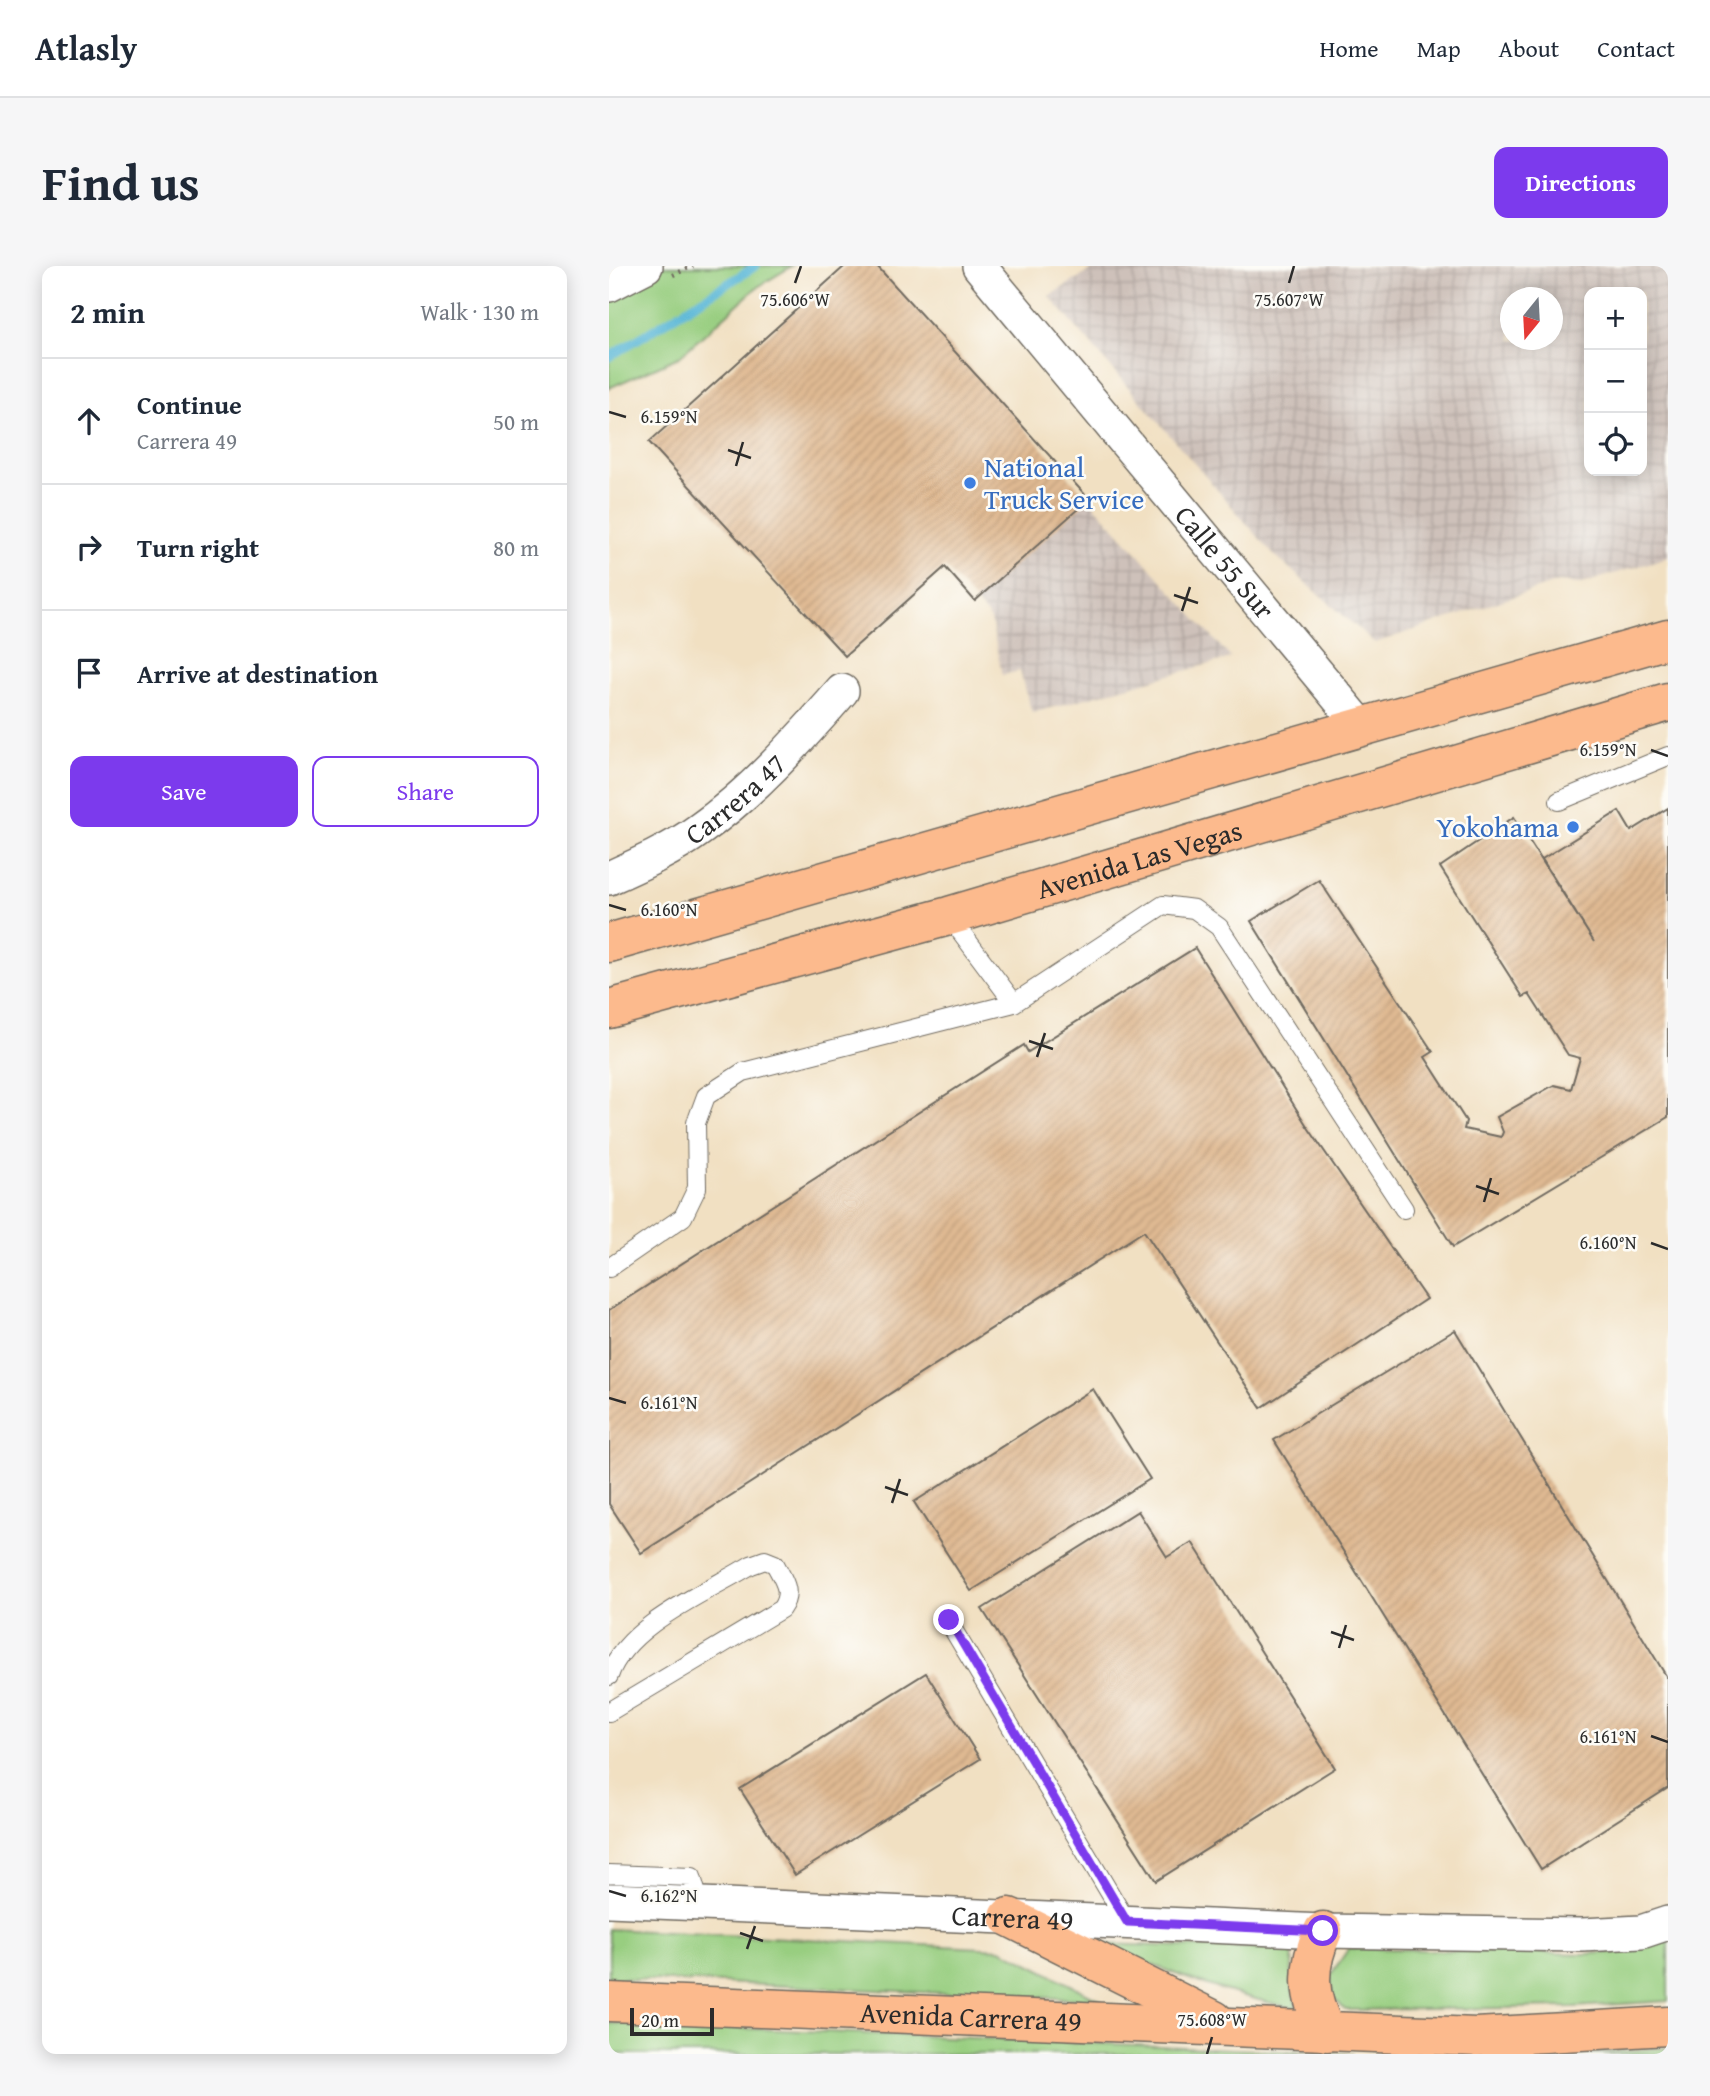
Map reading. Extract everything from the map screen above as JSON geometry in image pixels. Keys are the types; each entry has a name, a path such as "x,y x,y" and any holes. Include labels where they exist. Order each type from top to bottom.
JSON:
{"main road":[{"path":"609,943 1668,639"},
{"name":"Avenida Las Vegas","path":"609,1009 949,916 1668,702"},
{"path":"1009,1917 1172,2001 1232,2028"},
{"path":"1323,1931 1310,1971 1310,1993 1327,2032"},
{"name":"Avenida Carrera 49","path":"609,2002 1476,2037 1668,2026"}],"street":[{"path":"609,285 646,266"},
{"name":"Calle 55 Sur","path":"979,266 1363,728"},
{"name":"Carrera 47","path":"609,878 653,858 700,830 797,742 842,691"},
{"name":"Carrera 49","path":"609,1900 1323,1931 1582,1935 1641,1932 1668,1923"}],"lane":[{"path":"1559,802 1668,756"},
{"path":"609,1268 683,1217 697,1188 697,1123 706,1096 743,1072 1014,1003 1163,905 1194,909 1219,927 1404,1209"},
{"path":"949,916 1014,1003"},
{"path":"609,1676 613,1664 636,1634 751,1565 765,1560 775,1564 787,1587 788,1599 781,1609 609,1713"},
{"path":"949,1620 1127,1922"},
{"path":"609,1874 692,1877 699,1905"}],"shaded area":[{"path":"1098,266 1668,266 1668,557 1581,584 1558,582 1375,643 1273,554 1049,296"},
{"path":"1089,499 1231,658 1032,713 1020,671 1002,675 991,620 975,601"}],"green space":[{"path":"663,266 792,266 756,288 679,357 609,388 609,291"},
{"path":"609,1929 1001,1949 1100,2000 609,1978"},
{"path":"1668,1937 1668,2001 1574,2007 1345,2010 1333,1997 1330,1976 1349,1948 1584,1954 1618,1952"},
{"path":"1102,1944 1293,1950 1291,1983 1297,2009 1198,1982"},
{"path":"609,2023 1354,2054 609,2054"},
{"path":"1666,2048 1668,2054 1579,2054"}],"building":[{"path":"845,266 877,266 1089,499 975,601 945,567 845,656 649,442"},
{"path":"1668,808 1668,1117 1453,1247 1251,921 1319,880 1433,1052 1425,1057 1466,1121 1464,1129 1501,1137 1503,1132 1497,1117 1554,1085 1571,1089 1580,1058 1568,1055 1529,994 1523,997 1440,867 1514,817 1594,942 1542,859 1619,811 1631,831"},
{"path":"1195,948 1307,1126 1426,1299 1261,1408 1144,1231 641,1553 609,1504 609,1310 1024,1045 1028,1052"},
{"path":"1455,1330 1668,1679 1668,1788 1541,1869 1274,1440"},
{"path":"1093,1389 1150,1479 971,1591 914,1502"},
{"path":"1138,1511 1167,1557 1192,1542 1335,1768 1156,1881 982,1609"},
{"path":"926,1673 980,1759 795,1875 740,1789"}],"waterway":[{"path":"609,357 756,266"}],"place":[{"name":"National Truck Service","path":"970,483"},
{"name":"Yokohama","path":"1573,827"}],"route":[{"path":"949,1620 1127,1922 1323,1931"}]}
